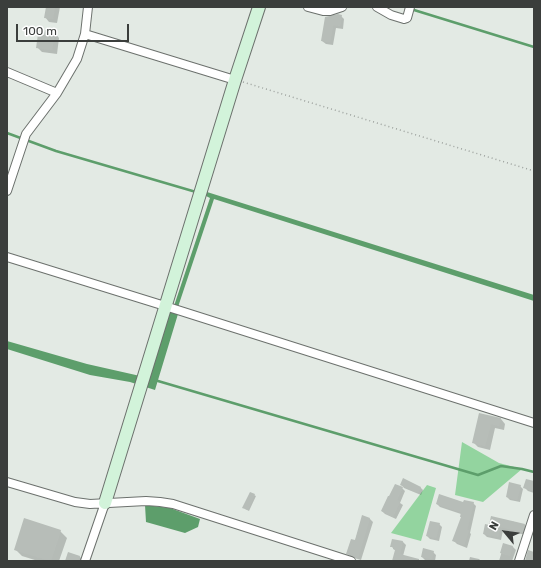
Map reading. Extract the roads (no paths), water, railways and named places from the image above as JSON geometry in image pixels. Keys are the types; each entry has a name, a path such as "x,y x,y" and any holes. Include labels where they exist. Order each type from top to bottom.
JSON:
{"street":[{"path":"7,191 24,138 57,93 77,59 85,34 88,7"},
{"path":"85,561 105,503 235,80 259,7"},
{"path":"308,7 323,11 330,11 342,7"},
{"path":"377,7 391,15 404,19 407,18 410,7"},
{"path":"85,34 235,80"},
{"path":"7,72 57,93"},
{"path":"7,257 534,423"},
{"path":"7,482 75,502 90,504 146,501 173,504 351,561"},
{"path":"519,561 534,515"}],"waterway":[{"path":"414,10 534,47"},
{"path":"7,133 56,151 196,192"},
{"path":"158,381 478,475 501,466 534,472"}]}
